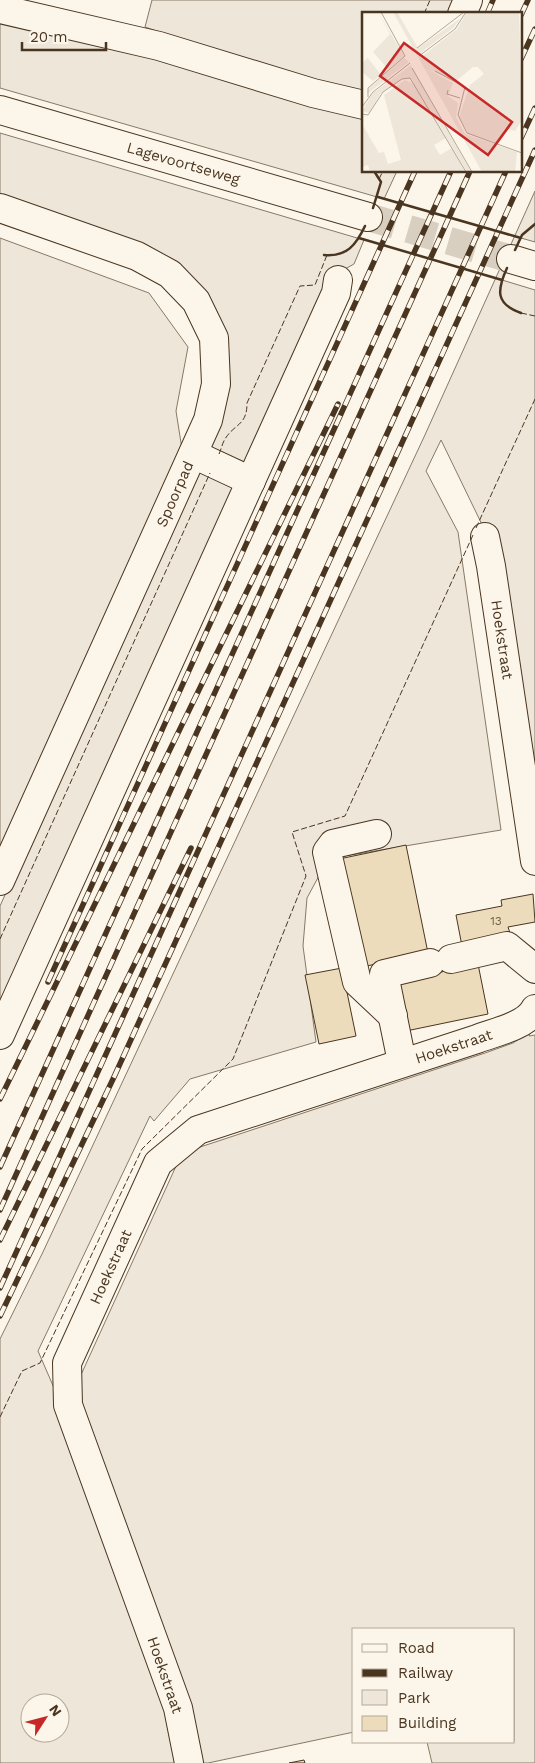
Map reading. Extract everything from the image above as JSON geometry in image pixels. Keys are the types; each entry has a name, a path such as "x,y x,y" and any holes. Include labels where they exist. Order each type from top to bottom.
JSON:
{"street":[{"path":"463,12 468,0"},
{"path":"0,9 159,46 313,94 362,105"},
{"name":"Lagevoortseweg","path":"0,110 368,217"},
{"name":"Spoorpad","path":"0,208 137,256 170,274 196,301 214,338 216,384 208,420 0,881"},
{"path":"0,1034 336,293 338,280"},
{"path":"193,454 251,481"},
{"name":"Hoekstraat","path":"485,537 491,566 535,861"},
{"path":"376,834 333,844 327,852 357,982 393,1016"},
{"path":"402,1062 384,974 507,946 535,969"},
{"name":"Hoekstraat","path":"189,1763 178,1708 68,1405 66,1363 158,1162 198,1130 477,1039 520,1022 532,1014 535,1009"}],"green space":[{"path":"152,0 462,0 456,12 362,12 362,96 311,83 145,27"},
{"path":"0,15 362,112 362,172 397,172 384,199 0,88"},
{"path":"0,133 364,240 354,264 345,269 0,1021 0,906 218,425 207,297 0,196"},
{"path":"535,191 535,242 521,238 502,280 535,290 535,839 489,539 441,440 426,471 458,532 501,830 339,857 321,872 307,898 303,946 316,1042 190,1079 154,1121 150,1116 38,1351 61,1404 185,1763 0,1763 0,1339 42,1254 424,437"},
{"path":"0,238 149,293 188,347 176,411 182,449 0,852"},
{"path":"530,1032 529,1036 535,1035 535,1763 432,1763 427,1743 515,1743 515,1628 352,1628 352,1732 208,1763 196,1763 75,1388 182,1153 513,1043"}],"building":[{"path":"406,845 428,953 362,967 339,859"},
{"path":"533,894 535,922 508,927 511,936 462,946 456,915 502,906 501,900"},
{"path":"478,964 488,1014 406,1031 395,982"},
{"path":"342,968 356,1036 319,1044 305,975"},
{"path":"304,1760 305,1763 289,1763"}],"tunnel":[{"path":"368,217 511,259"}],"railway":[{"path":"488,12 493,0"},
{"path":"522,13 528,0"},
{"path":"522,57 535,29"},
{"path":"522,136 535,108"},
{"path":"0,1316 114,1077 535,150"},
{"path":"48,982 415,172"},
{"path":"0,1167 451,172"},
{"path":"0,1210 470,172"},
{"path":"0,1288 506,172"},
{"path":"0,1099 338,404"},
{"path":"0,1240 191,848"}],"fence":[{"path":"425,12 430,0"},
{"path":"379,179 382,172"},
{"path":"219,454 225,439 245,416 247,403 300,286 315,285 327,255"},
{"path":"521,313 535,316"},
{"path":"476,528 535,399"},
{"path":"0,939 210,473"},
{"path":"0,1417 22,1371 40,1363 142,1149 233,1059 306,876 292,832 345,816 473,535"}],"wall":[{"path":"373,208 381,182 375,172"},
{"path":"378,197 521,238"},
{"path":"515,250 522,235 535,224"},
{"path":"324,255 345,252 358,239 365,226"},
{"path":"359,238 502,280"},
{"path":"507,268 501,283 501,295 506,305 521,313"}]}
